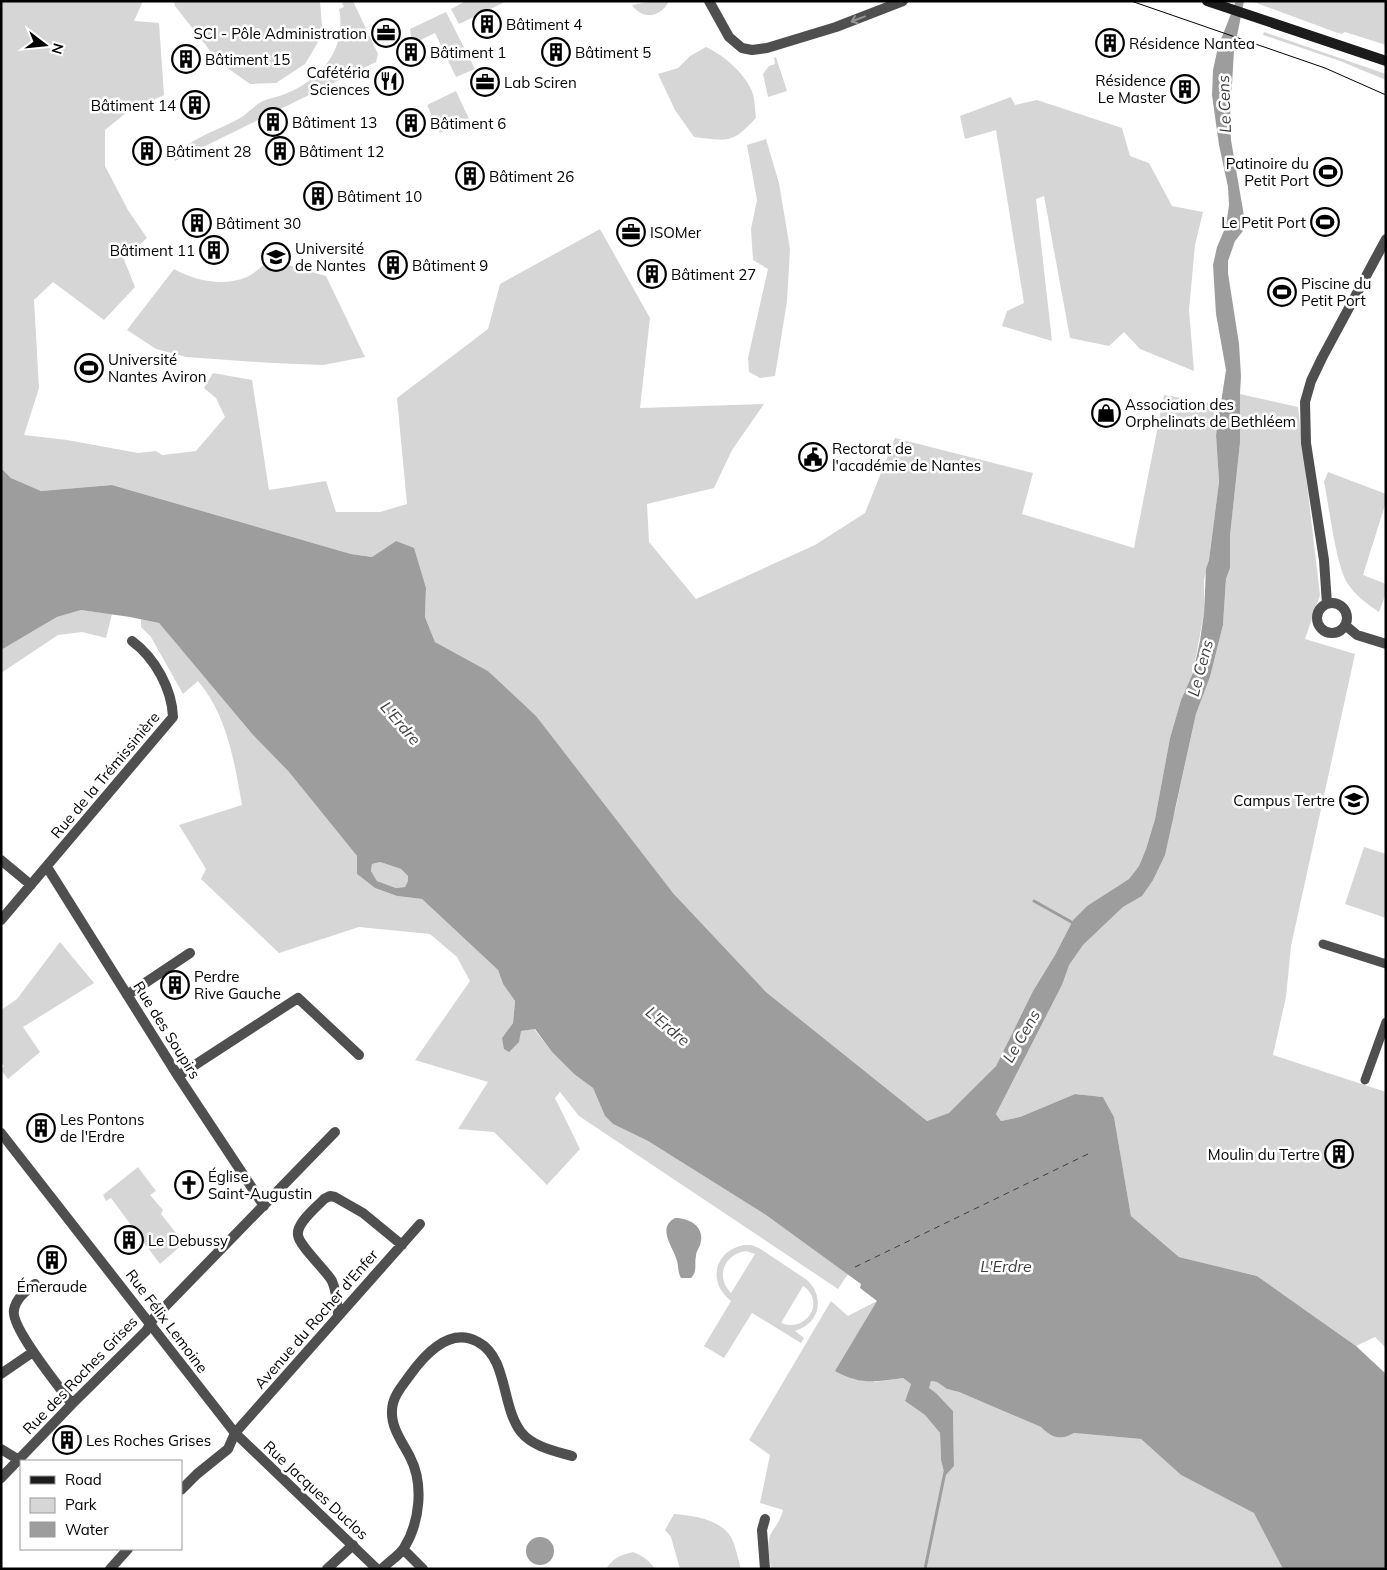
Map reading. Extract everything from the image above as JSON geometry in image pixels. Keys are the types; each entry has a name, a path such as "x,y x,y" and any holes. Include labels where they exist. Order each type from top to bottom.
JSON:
{"main road":[{"path":"1207,1 1386,61"}],"street":[{"path":"709,1 729,37 742,48 752,50 767,48 846,23 904,1"},
{"path":"1327,604 1324,560 1306,443 1305,402 1311,380 1386,239"},
{"path":"1327,604 1337,604 1343,608 1346,615 1345,625 1340,631 1334,633 1326,632 1320,628 1317,623 1317,615 1320,608 1327,604"},
{"path":"1345,625 1357,635 1386,644"},
{"name":"Rue de la Trémissinière","path":"1,920 48,867 173,717 172,702 161,676 142,648 132,641"},
{"path":"1,860 31,885"},
{"name":"Rue des Soupirs","path":"48,867 178,1076 264,1206"},
{"path":"1323,944 1386,964"},
{"path":"127,995 190,953"},
{"path":"178,1076 298,998 359,1055"},
{"path":"1365,1080 1386,1022"},
{"name":"Rue des Roches Grises","path":"1,1478 146,1331 154,1318 335,1132"},
{"name":"Rue Félix Lemoine","path":"1,1134 235,1433"},
{"path":"338,1315 337,1295 332,1281 301,1243 298,1235 299,1225 324,1199 330,1196 362,1213 402,1245"},
{"name":"Avenue du Rocher d'Enfer","path":"182,1489 228,1449 235,1433 420,1224"},
{"path":"35,1284 23,1294 13,1312 17,1324 33,1352 72,1404"},
{"path":"382,1569 403,1549 417,1513 418,1483 416,1470 398,1434 391,1412 398,1392 417,1365 436,1345 449,1339 464,1337 475,1340 485,1346 495,1358 503,1389 521,1433 537,1445 572,1456"},
{"path":"1,1374 33,1352"},
{"name":"Rue Jacques Duclos","path":"235,1433 377,1569"},
{"path":"1,1449 19,1460"},
{"path":"765,1519 762,1530 766,1569"},
{"path":"327,1569 353,1545"},
{"path":"403,1549 423,1569"},
{"path":"110,1569 127,1550"}],"green space":[{"path":"1,1 143,1 134,21 159,23 164,95 127,112 105,130 105,166 128,210 147,238 136,248 132,244 119,247 135,287 104,320 53,282 34,300 39,388 24,435 67,440 138,453 156,451 162,455 196,451 225,417 216,398 204,388 213,373 252,380 269,490 326,481 336,512 380,512 407,504 397,398 488,329 500,284 600,229 650,318 640,408 764,404 732,450 714,488 647,504 649,542 696,599 815,545 865,513 895,438 1033,473 1022,514 1134,548 1164,395 1222,405 1216,435 1219,482 1209,560 1204,580 1204,613 1193,673 1181,700 1170,738 1155,819 1146,849 1139,866 1129,879 1087,906 1073,920 1033,991 996,1066 950,1113 927,1121 766,992 673,893 488,671 435,642 425,617 426,588 396,541 372,557 351,554 112,485 41,491 11,478 1,468"},
{"path":"174,1 320,1 322,26 317,44 305,64 276,83 250,84 219,62 175,6"},
{"path":"341,1 353,1 378,54 376,62 175,161 172,154 197,139 242,117 257,104 298,88 320,72 335,50 339,37 339,9 344,7"},
{"path":"466,1 507,1 459,24 451,9"},
{"path":"653,1 669,1 661,11 651,15 641,13 632,5"},
{"path":"1251,1 1386,1 1386,45 1345,32 1342,34 1335,32"},
{"path":"446,12 475,69 456,77 435,33 412,44 410,29"},
{"path":"1264,32 1386,74 1386,80 1340,61 1263,35"},
{"path":"706,47 734,66 745,79 753,94 756,118 741,133 729,139 694,137 675,110 658,74 678,68 690,56"},
{"path":"776,57 787,91 768,97 763,74 769,66 775,64 774,58"},
{"path":"456,91 469,119 440,133 427,105"},
{"path":"1011,97 1015,105 1037,100 1122,128 1130,156 1149,163 1172,206 1203,212 1195,245 1189,310 1194,371 1140,349 1124,332 1109,346 1070,338 1044,196 1036,199 1052,341 1002,326 1007,311 1024,303 996,130 965,139 960,116"},
{"path":"766,139 779,183 790,249 787,301 775,376 760,378 749,372 748,358 768,269 753,260 751,229 757,200 747,145"},
{"path":"270,260 326,276 365,357 323,365 186,357 156,349 127,330 174,269 191,277 229,282 247,277"},
{"path":"1240,394 1298,407 1320,595 1305,639 1355,654 1291,946 1286,997 1273,1055 1386,1092 1386,1348 1375,1337 1356,1346 1257,1276 1179,1257 1131,1216 1114,1117 1103,1097 1075,1094 1020,1117 1001,1121 996,1114 1062,985 1068,965 1083,945 1123,907 1142,896 1175,811 1196,714 1210,677 1223,625 1226,579 1230,568 1230,536 1240,443"},
{"path":"1328,472 1386,494 1386,502 1363,575 1386,584 1386,593 1379,612 1355,592 1344,576 1336,550 1324,482"},
{"path":"81,610 112,614 106,638 82,632 58,635 1,673 1,650 57,617"},
{"path":"141,619 159,623 253,735 289,772 357,856 357,874 375,888 397,896 422,899 498,970 503,984 515,1001 513,1023 502,1038 521,1031 534,1029 552,1052 574,1074 593,1088 605,1116 613,1124 648,1141 766,1215 848,1274 838,1289 579,1116 560,1092 555,1098 580,1149 547,1185 494,1132 458,1129 488,1082 415,1060 470,981 457,957 430,934 359,927 279,953 201,879 206,869 179,825 242,805 232,756 223,724 208,695 198,681 183,694 151,637 141,627"},
{"path":"1364,847 1386,854 1386,918 1345,904"},
{"path":"380,862 401,869 408,876 409,881 405,887 396,888 377,881 371,871 372,864"},
{"path":"60,942 94,983 23,1027 40,1052 8,1079 1,1070 4,1066 1,1062 1,1010 17,999"},
{"path":"138,1167 156,1191 150,1195 163,1210 161,1214 184,1243 160,1264 111,1198 106,1201 103,1195"},
{"path":"751,1245 759,1248 807,1280 813,1287 817,1295 817,1310 810,1323 795,1331 804,1338 801,1343 752,1313 724,1358 704,1346 731,1301 723,1293 719,1285 717,1268 720,1260 734,1248","holes":["746,1251 755,1254 731,1293 726,1287 724,1280 724,1267 732,1257","803,1286 810,1292 813,1300 810,1314 799,1324 781,1323"]},
{"path":"831,1301 848,1316 877,1301 874,1382 903,1378 911,1384 905,1401 925,1415 940,1433 941,1460 945,1475 954,1466 953,1411 936,1393 928,1388 931,1381 1041,1427 1056,1437 1060,1438 1074,1433 1141,1439 1181,1475 1255,1513 1283,1569 771,1569 769,1540 783,1510 760,1503 770,1455 749,1440"},
{"path":"674,1514 704,1519 717,1524 729,1534 733,1541 741,1569 680,1569 671,1537 665,1530"},
{"path":"633,1552 646,1559 655,1569 606,1569 617,1558"}],"water":[{"name":"L'Erdre","path":"1236,1 1244,1 1234,51 1230,118 1231,140 1244,216 1243,231 1235,241 1228,261 1228,273 1239,344 1241,376 1240,443 1230,536 1230,568 1226,579 1223,625 1210,677 1196,714 1165,855 1153,880 1142,896 1123,907 1083,945 1069,965 1062,985 996,1114 1001,1121 1020,1117 1075,1094 1103,1097 1114,1117 1131,1216 1179,1257 1257,1276 1356,1346 1386,1374 1386,1569 1283,1569 1254,1513 1181,1475 1141,1439 1074,1433 1060,1438 1056,1437 1041,1427 931,1381 929,1388 953,1411 954,1466 945,1476 941,1460 940,1433 925,1415 905,1401 911,1384 903,1378 876,1381 853,1379 835,1371 877,1301 860,1288 861,1284 766,1215 648,1141 613,1124 605,1116 593,1088 574,1074 552,1052 535,1029 521,1031 519,1042 509,1052 504,1049 502,1038 513,1023 515,1001 503,984 498,970 422,899 397,896 375,888 357,874 357,856 289,772 253,735 159,623 81,610 57,617 1,650 1,468 11,478 41,491 112,485 351,554 372,557 396,541 414,548 426,588 425,617 435,642 488,671 536,716 673,893 766,992 927,1121 949,1113 996,1066 1033,991 1073,920 1087,906 1129,879 1139,866 1155,819 1170,738 1181,700 1193,673 1204,613 1206,569 1209,560 1219,482 1216,435 1226,370 1216,314 1213,265 1217,247 1226,226 1229,205 1228,187 1219,145 1212,95 1213,70 1218,47","holes":["380,862 401,869 408,876 408,881 405,887 396,888 377,881 371,871 372,864"]},
{"path":"675,1218 691,1222 701,1233 695,1270 691,1278 681,1278 677,1260 667,1237 667,1227"},
{"path":"540,1537 550,1541 554,1551 550,1561 540,1565 530,1561 526,1551 530,1541"}],"waterway":[{"path":"1034,901 1075,924"},
{"path":"925,1569 945,1472"}],"ferry route":[{"path":"855,1267 1090,1153"}],"tram line":[{"path":"1131,1 1325,68 1386,95"}],"place":[{"name":"Bâtiment 4","path":"487,24"},
{"name":"SCI - Pôle Administration","path":"386,33"},
{"name":"Résidence Nantea","path":"1110,43"},
{"name":"Bâtiment 1","path":"411,52"},
{"name":"Bâtiment 5","path":"556,52"},
{"name":"Bâtiment 15","path":"186,59"},
{"name":"Cafétéria Sciences","path":"389,81"},
{"name":"Lab Sciren","path":"485,82"},
{"name":"Résidence Le Master","path":"1185,89"},
{"name":"Bâtiment 14","path":"195,105"},
{"name":"Bâtiment 13","path":"273,122"},
{"name":"Bâtiment 6","path":"411,123"},
{"name":"Bâtiment 28","path":"147,151"},
{"name":"Bâtiment 12","path":"280,151"},
{"name":"Patinoire du Petit Port","path":"1328,172"},
{"name":"Bâtiment 26","path":"470,176"},
{"name":"Bâtiment 10","path":"318,196"},
{"name":"Le Petit Port","path":"1325,222"},
{"name":"Bâtiment 30","path":"197,223"},
{"name":"ISOMer","path":"631,232"},
{"name":"Bâtiment 11","path":"214,250"},
{"name":"Université de Nantes","path":"276,257"},
{"name":"Bâtiment 9","path":"393,265"},
{"name":"Bâtiment 27","path":"652,274"},
{"name":"Piscine du Petit Port","path":"1282,292"},
{"name":"Université Nantes Aviron","path":"89,368"},
{"name":"Association des Orphelinats de Bethléem","path":"1106,413"},
{"name":"Rectorat de l'académie de Nantes","path":"813,457"},
{"name":"Campus Tertre","path":"1354,800"},
{"name":"Perdre Rive Gauche","path":"175,985"},
{"name":"Les Pontons de l'Erdre","path":"41,1128"},
{"name":"Moulin du Tertre","path":"1339,1154"},
{"name":"Église Saint-Augustin","path":"189,1185"},
{"name":"Le Debussy","path":"129,1240"},
{"name":"Émeraude","path":"52,1260"},
{"name":"Les Roches Grises","path":"67,1440"}],"water label":[{"name":"Le Cens","path":"1224,104"},
{"name":"Le Cens","path":"1200,668"},
{"name":"Le Cens","path":"1021,1036"}]}
